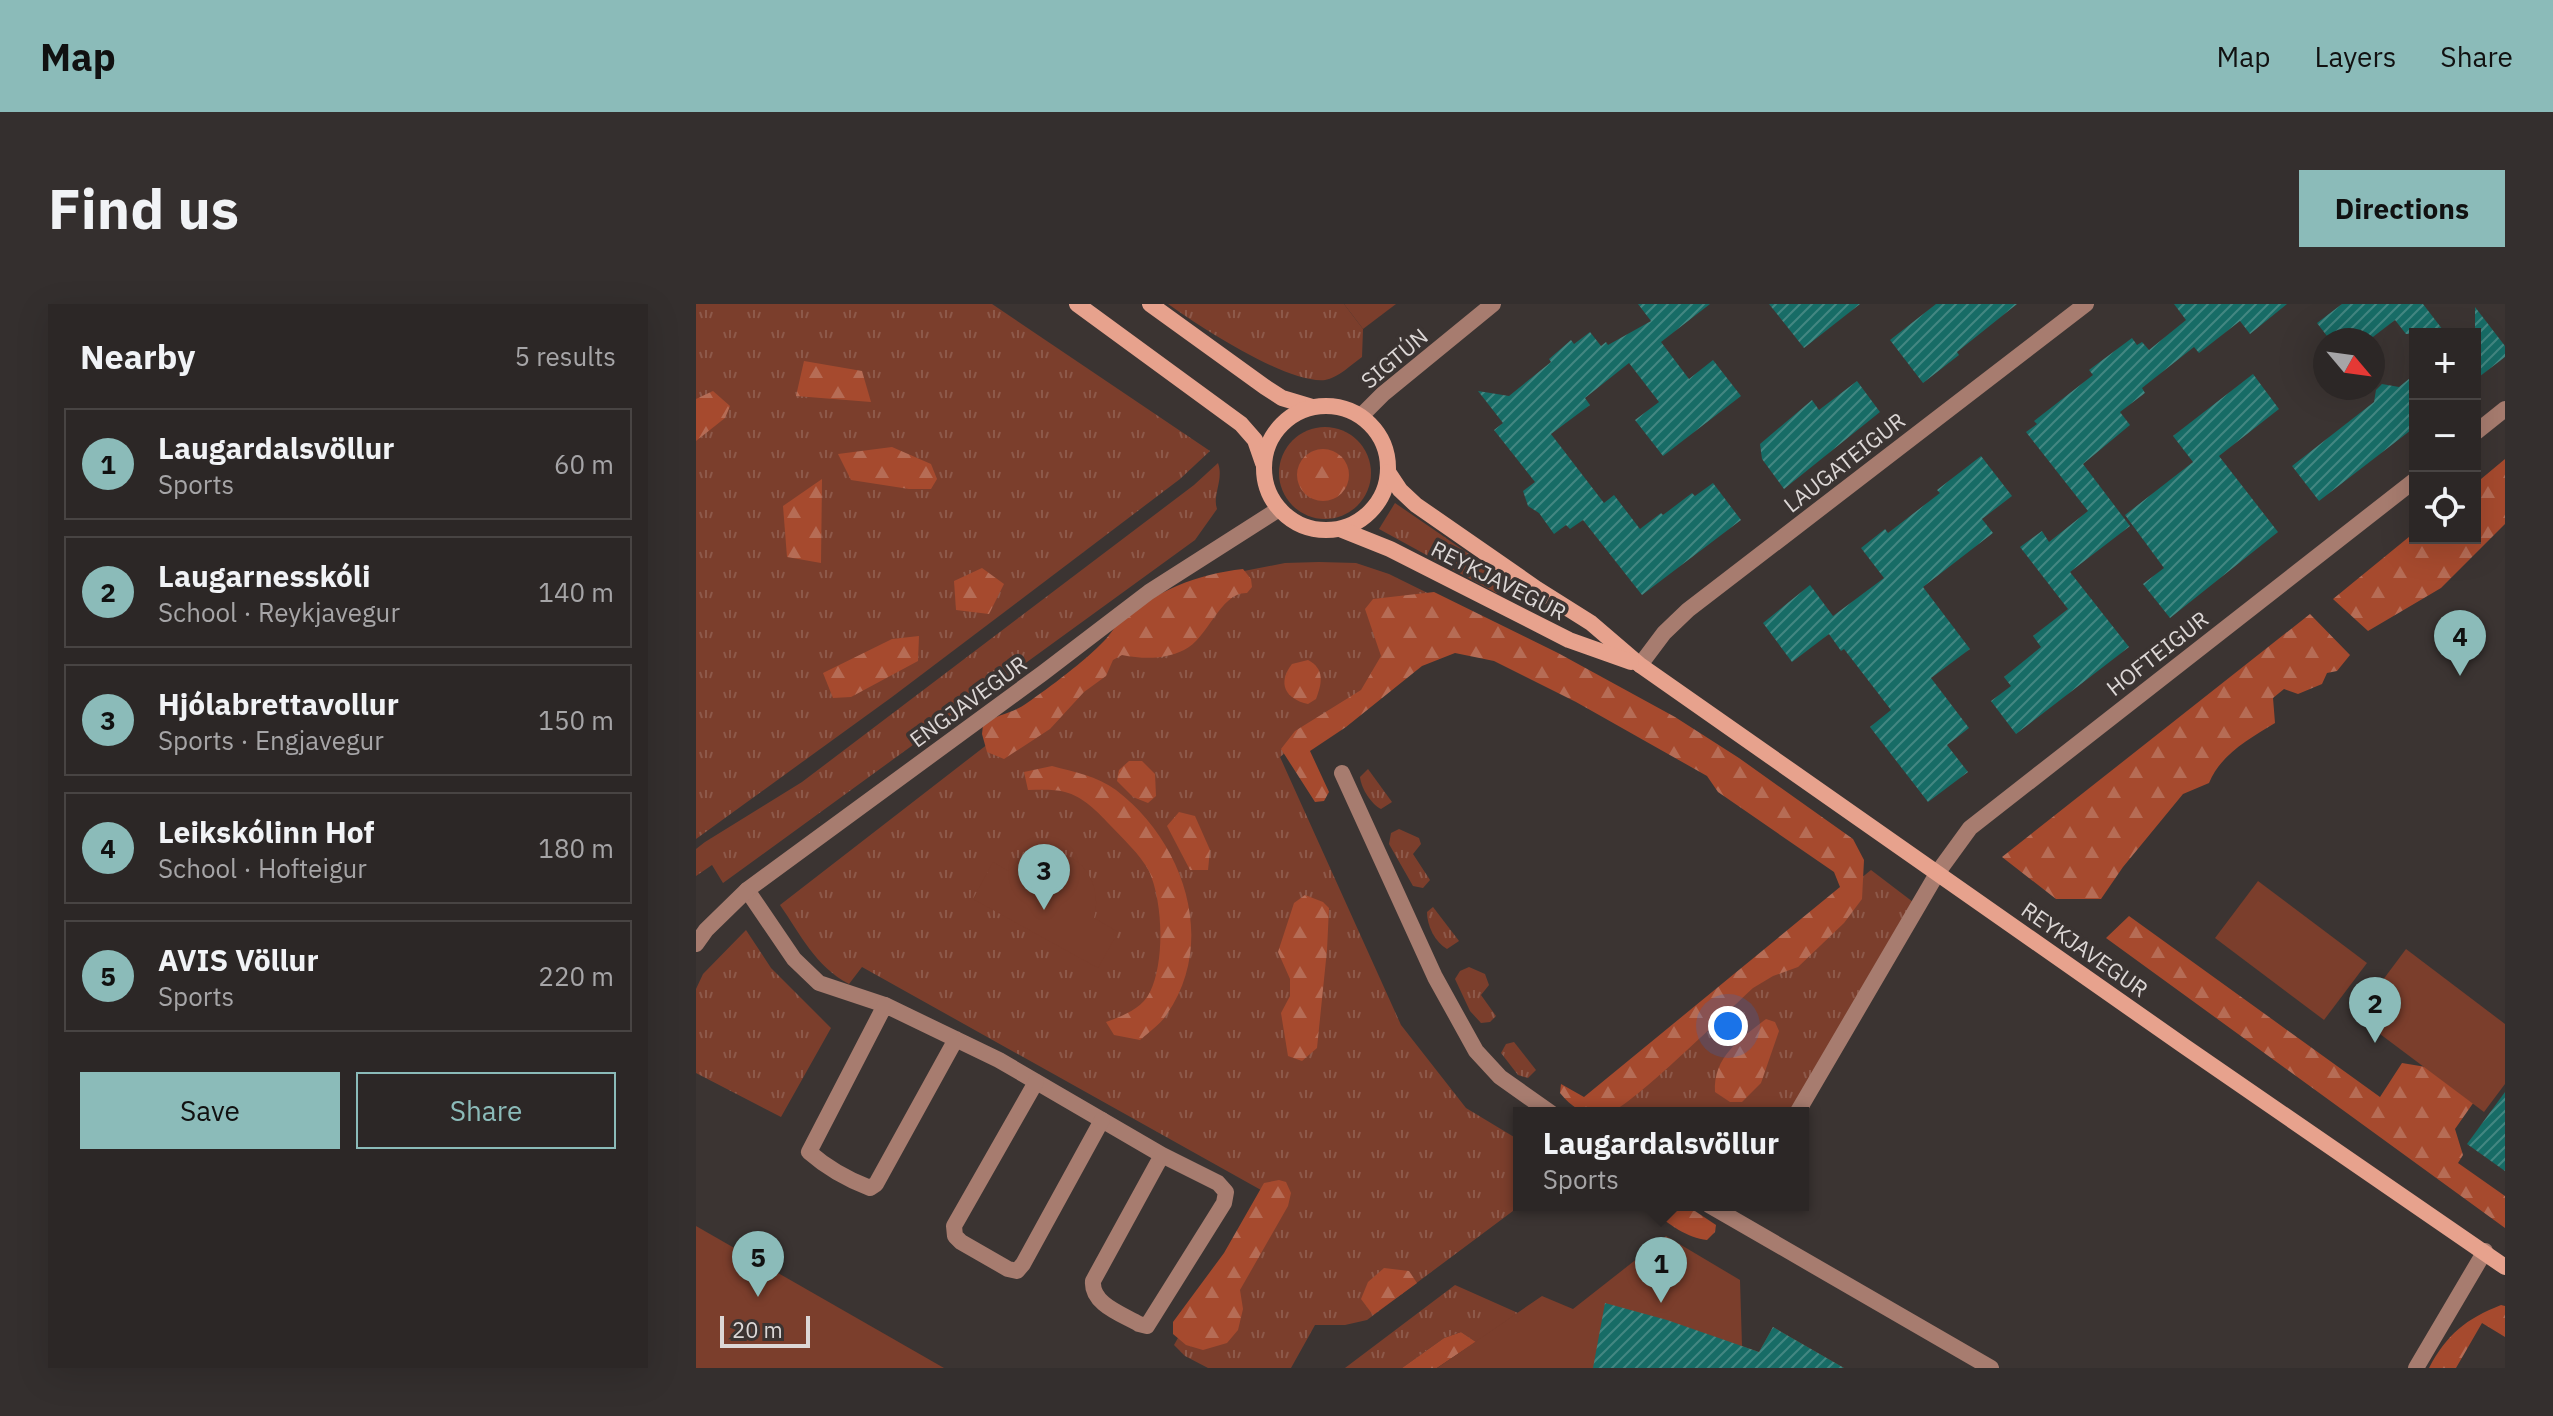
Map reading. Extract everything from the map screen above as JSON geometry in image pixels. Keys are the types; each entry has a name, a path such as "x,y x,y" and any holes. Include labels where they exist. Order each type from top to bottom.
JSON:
{"street":[{"path":"1077,304 1234,417 1255,440 1267,488 1279,509 1292,520 1323,530 1340,529 1355,523 1368,514 1385,487 1388,472 1382,440 1361,416 1337,406 1312,407 1297,412 1284,422 1266,448 1263,463"},
{"path":"1150,304 1282,398 1312,407"},
{"name":"SIGTÚN","path":"1361,416 1383,394 1493,304"},
{"name":"LAUGATEIGUR","path":"1640,665 1664,633 1688,610 2086,304"},
{"path":"2481,428 2505,409"},
{"name":"REYKJAVEGUR","path":"1388,472 1400,490 1416,505 1591,623 1640,665 2505,1267"},
{"name":"HOFTEIGUR","path":"1801,1107 1938,872 1970,828 2409,485"},
{"name":"ENGJAVEGUR","path":"696,944 747,890 1149,592 1279,509"},
{"name":"REYKJAVEGUR","path":"1340,529 1390,549 1569,640 1640,665"},
{"path":"1342,773 1435,977 1476,1051 1500,1077 1542,1107"},
{"path":"747,890 794,959 819,983 885,1005 956,1039 1162,1155 1218,1183 1226,1192 1224,1203 1147,1326 1097,1299 1092,1292 1093,1281 1162,1155"},
{"path":"885,1005 809,1152 860,1185 870,1188 876,1184 956,1039"},
{"path":"1036,1082 954,1226 955,1236 961,1242 1017,1271 1102,1120"},
{"path":"1739,1212 1991,1368"},
{"path":"2416,1368 2485,1251"}],"green space":[{"path":"696,304 992,304 1210,451 1180,479 892,697 696,839"},
{"path":"1168,304 1344,304 1363,329 1362,357 1330,379 1309,379 1244,352"},
{"path":"1344,304 1396,304 1363,329"},
{"path":"804,361 862,371 871,402 796,396"},
{"path":"713,391 730,406 725,418 696,441 696,399"},
{"path":"1325,427 1343,430 1358,440 1368,455 1371,473 1368,491 1358,506 1343,516 1325,519 1307,516 1292,506 1282,491 1279,473 1282,455 1292,440 1307,430"},
{"path":"892,447 931,464 937,479 931,489 909,489 851,480 838,454"},
{"path":"1323,449 1341,457 1349,475 1341,493 1323,501 1305,493 1297,475 1305,457"},
{"path":"2505,459 2505,524 2441,588 2368,631 2333,599 2409,537 2409,544 2481,544 2481,479"},
{"path":"1218,463 1217,509 1195,540 723,883 712,865 696,876 696,849 802,782 1194,485"},
{"path":"822,479 821,563 787,557 783,506"},
{"path":"1395,503 1504,578 1502,589 1496,593 1379,529"},
{"path":"1285,563 1356,563 1389,574 1462,610 1280,757 1401,1025 1466,1108 1513,1136 1513,1211 1367,1320 1345,1325 1315,1325 1291,1368 1208,1368 1185,1356 1174,1345 1261,1190 862,967 849,984 837,977 818,959 780,905 1166,606 1244,571"},
{"path":"982,568 1004,584 989,614 956,610 954,581"},
{"path":"1243,569 1251,579 1252,587 1247,593 1229,600 1200,636 1184,650 1161,657 1122,655 1113,660 1106,676 1084,692 1050,729 1004,759 987,752 983,725 1022,706 1056,682 1096,649 1133,611 1177,586 1210,575"},
{"path":"1434,592 1558,653 1675,717 1853,839 1864,860 1862,899 1844,923 1798,967 1773,976 1753,988 1620,1107 1574,1107 1560,1093 1561,1084 1584,1097 1840,887 1834,872 1718,792 1707,776 1576,702 1494,661 1455,653 1422,666 1346,727 1310,751 1329,792 1324,801 1315,802 1281,749 1295,731 1361,690 1381,656 1365,609 1373,599"},
{"path":"2310,614 2350,655 2337,671 2327,673 2322,684 2298,694 2284,689 2273,698 2275,723 2228,755 2209,783 2183,794 2101,899 2056,899 2002,857"},
{"path":"919,636 918,661 851,697 833,698 823,673 892,639"},
{"path":"1308,660 1321,677 1316,699 1308,704 1289,694 1284,684 1292,664"},
{"path":"1129,761 1142,761 1155,774 1156,796 1148,803 1133,797 1117,781 1119,770"},
{"path":"1052,766 1101,781 1140,811 1175,864 1186,893 1191,924 1190,955 1182,985 1164,1018 1140,1040 1114,1035 1106,1022 1142,1003 1155,979 1160,932 1154,884 1136,852 1089,805 1065,792 1028,790 1024,772"},
{"path":"1368,769 1392,802 1381,809 1364,791 1360,777"},
{"path":"1179,812 1195,816 1210,850 1208,870 1190,870 1167,826"},
{"path":"1399,829 1419,838 1421,844 1413,854 1430,880 1423,888 1413,886 1389,844 1391,833"},
{"path":"1037,852 1064,854 1084,868 1091,879 1096,904 1094,918 1118,932 1098,968 973,899 993,862 1008,871 1024,856"},
{"path":"1871,870 1913,902 1793,1107 1583,1106"},
{"path":"2258,881 2367,963 2324,1020 2215,938"},
{"path":"1305,895 1323,902 1329,908 1317,1048 1302,1061 1288,1056 1281,1013 1290,996 1290,979 1278,952 1294,903"},
{"path":"1433,907 1459,941 1447,949 1435,938 1430,928 1427,912"},
{"path":"2129,916 2380,1097 2402,1063 2438,1069 2476,1099 2455,1129 2463,1155 2458,1163 2505,1196 2505,1228 2106,938"},
{"path":"746,930 771,968 831,1028 781,1117 696,1073 696,989 703,974"},
{"path":"2406,949 2505,1024 2505,1084 2484,1112 2356,1016"},
{"path":"1469,967 1485,974 1489,985 1481,995 1496,1016 1490,1022 1481,1023 1470,1011 1455,979 1460,971"},
{"path":"1766,1019 1775,1022 1779,1031 1761,1083 1742,1102 1730,1102 1715,1092 1718,1069 1730,1050"},
{"path":"1514,1042 1536,1070 1528,1078 1518,1075 1501,1053 1506,1044"},
{"path":"1286,1182 1291,1193 1288,1206 1240,1290 1243,1309 1238,1330 1227,1343 1203,1350 1186,1345 1173,1334 1173,1322 1224,1253 1264,1183"},
{"path":"1655,1211 1695,1211 1716,1225 1715,1232 1707,1240 1700,1239 1671,1225"},
{"path":"696,1226 944,1368 696,1368"},
{"path":"1666,1236 1740,1280 1742,1346 1759,1352 1773,1327 1844,1368 1437,1368 1542,1296 1573,1309"},
{"path":"1384,1268 1409,1271 1417,1283 1373,1315 1361,1299 1368,1282"},
{"path":"1455,1285 1518,1313 1476,1342 1461,1332 1444,1338 1402,1368 1345,1368"},
{"path":"2501,1305 2505,1306 2505,1337 2482,1323 2456,1368 2429,1368 2459,1329"},
{"path":"1461,1332 1476,1342 1437,1368 1402,1368 1444,1338"}],"building":[{"path":"1638,304 1710,304 1661,342 1689,379 1713,360 1741,396 1663,456 1635,420 1659,402 1629,363 1585,398 1590,405 1551,434 1604,503 1614,495 1640,529 1692,493 1695,496 1713,483 1741,520 1642,595 1583,520 1570,529 1566,525 1554,534 1539,513 1528,506 1523,491 1535,482 1494,430 1503,423 1478,391 1509,396 1551,362 1549,359 1571,340 1574,344 1590,332 1601,346 1606,342 1608,345 1651,321"},
{"path":"1769,304 1860,304 1804,348"},
{"path":"1936,304 2017,304 1923,383 1890,340"},
{"path":"2174,304 2287,304 2250,334 2240,321 2199,353 2194,347 2142,388 2145,393 2120,412 2130,425 2083,464 2130,526 2070,572 2129,647 2016,734 1991,701 2011,686 2004,677 2041,647 2033,636 2068,609 2020,547 2042,531 2049,542 2088,511 2026,432 2037,424 2034,421 2093,375 2089,370 2132,338 2137,345 2142,342 2149,350 2186,320"},
{"path":"2342,304 2423,304 2441,328 2409,328 2409,334 2406,334 2395,320 2385,328 2321,328 2317,323"},
{"path":"2475,307 2505,346 2505,357 2481,375 2481,328 2475,328"},
{"path":"2253,374 2279,409 2219,456 2278,532 2170,618 2143,584 2164,568 2125,515 2193,462 2173,436"},
{"path":"2409,379 2409,432 2319,501 2292,466 2374,400 2385,400 2385,385 2399,387"},
{"path":"1857,381 1880,412 1784,489 1762,459 1760,444 1812,400 1819,410"},
{"path":"1981,456 2012,496 1982,519 1993,533 1923,587 1970,649 1931,678 1969,728 1947,745 1968,772 1928,802 1870,727 1891,710 1844,649 1841,651 1829,634 1792,662 1763,623 1810,585 1833,616 1884,578 1861,548 1885,529 1888,533"},
{"path":"2505,1092 2505,1171 2467,1144"},
{"path":"1605,1303 1667,1320 1759,1352 1773,1327 1844,1368 1593,1368"}],"place":[{"name":"Leikskólinn Hof","path":"2460,676"},
{"name":"Hjólabrettavollur","path":"1044,910"},
{"name":"Laugarnesskóli","path":"2375,1043"},
{"name":"AVIS Völlur","path":"758,1297"},
{"name":"Laugardalsvöllur","path":"1661,1303"}]}
